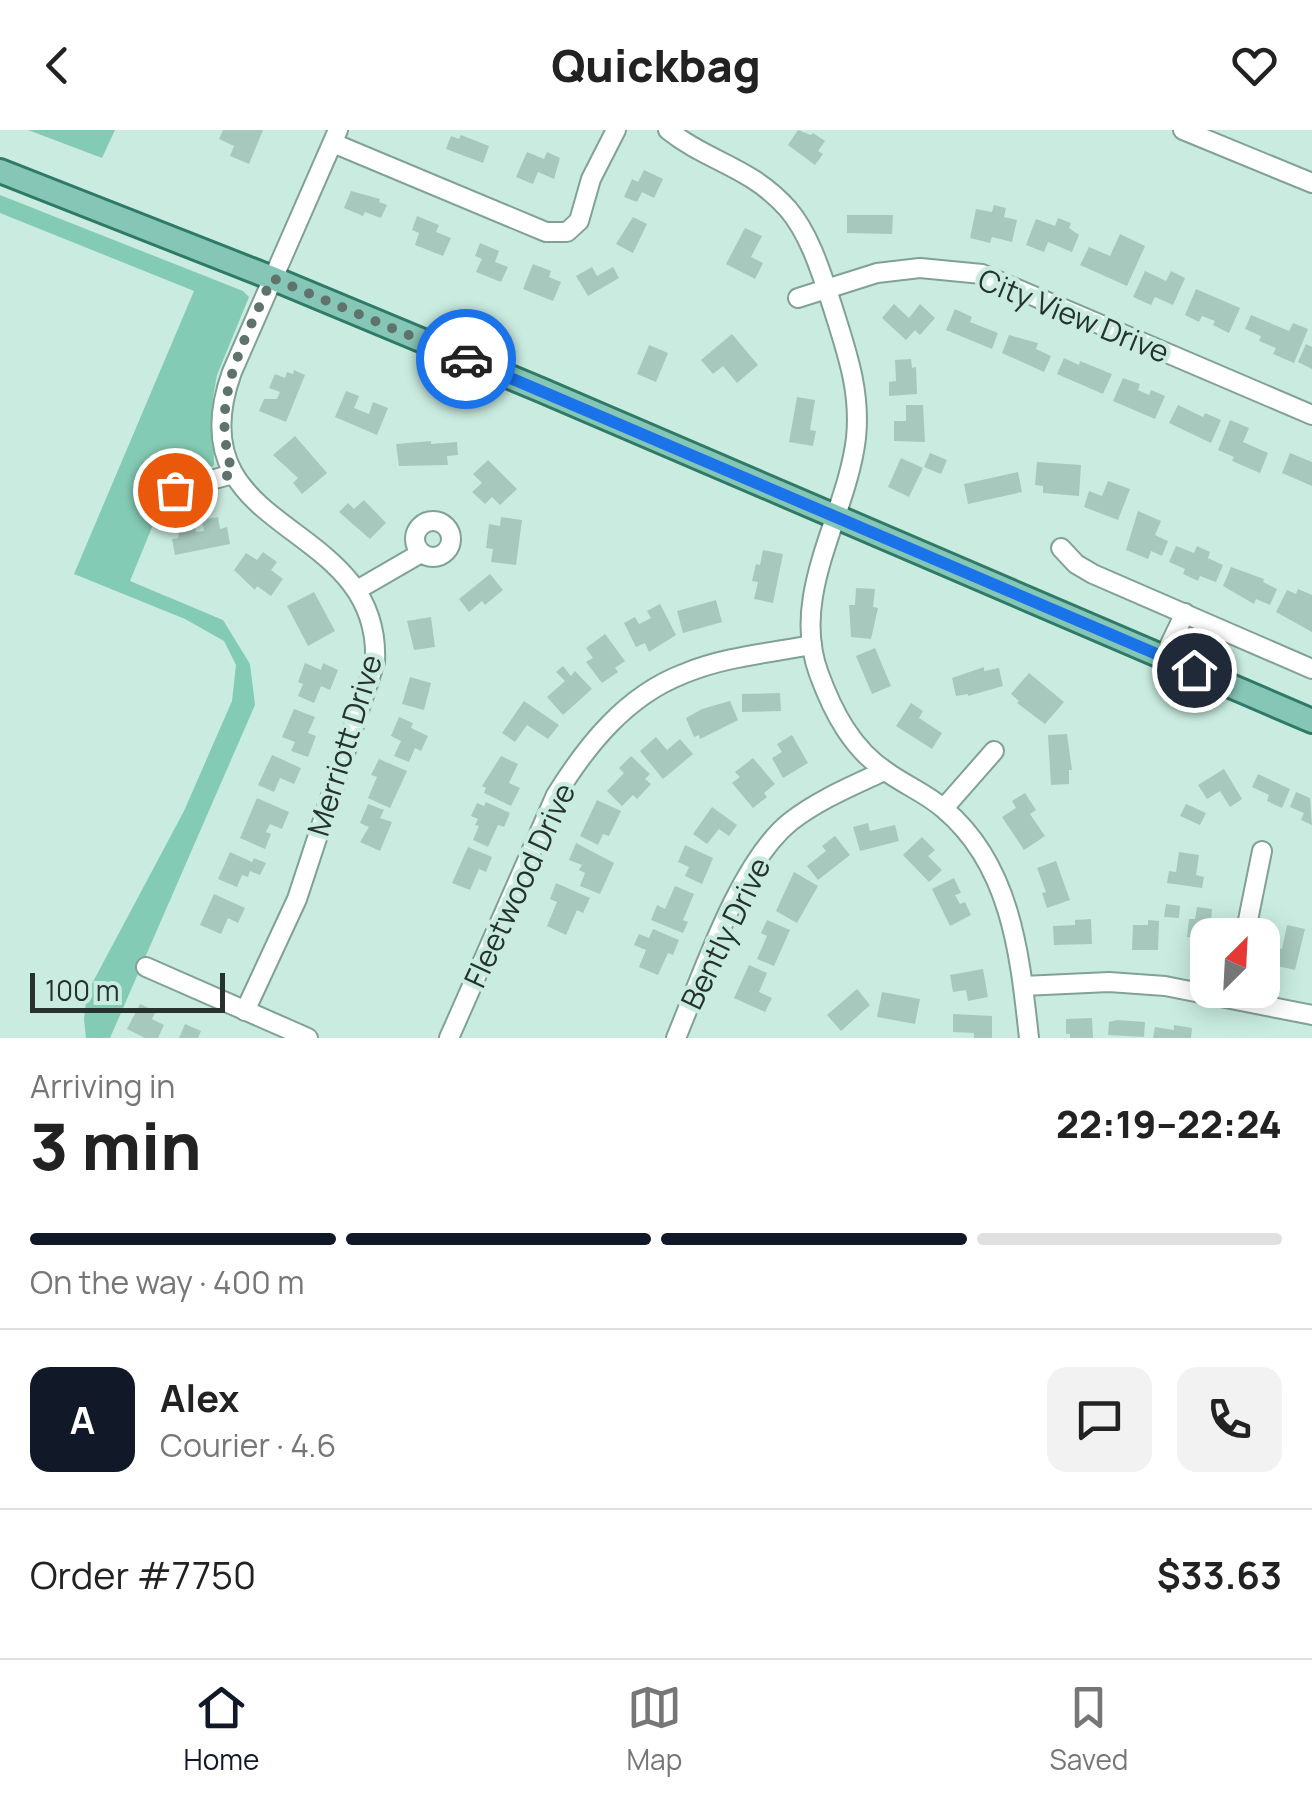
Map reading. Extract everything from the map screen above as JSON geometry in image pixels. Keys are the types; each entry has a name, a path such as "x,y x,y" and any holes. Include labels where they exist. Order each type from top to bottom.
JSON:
{"main road":[{"path":"0,171 272,278 1312,721"}],"street":[{"path":"336,136 546,232 559,234 579,221 592,179 616,130"},
{"path":"668,130 752,176 790,211 807,238 855,375 858,407 851,467 813,591 812,645 827,696 860,751 884,771 944,808 983,854 1002,889 1024,986 1029,1038"},
{"path":"1183,130 1312,183"},
{"name":"Merriott Drive","path":"245,1011 298,899 372,677 376,645 357,590 330,558 261,508 233,474 222,434 225,396 272,278 336,136"},
{"name":"City View Drive","path":"798,298 877,273 920,268 982,274 1312,415"},
{"path":"175,490 233,474"},
{"path":"1061,548 1092,574 1312,669"},
{"path":"357,590 421,552"},
{"path":"1164,657 1185,613"},
{"name":"Fleetwood Drive","path":"449,1038 556,795 599,734 621,713 680,675 710,664 812,645"},
{"path":"944,808 994,751"},
{"name":"Bently Drive","path":"676,1038 756,860 789,823 832,796 884,771"},
{"path":"1248,918 1262,851"},
{"path":"146,967 308,1038"},
{"path":"1024,986 1110,982 1190,989"},
{"path":"1280,1006 1312,1015"}],"green space":[{"path":"28,130 115,130 102,158"},
{"path":"0,195 243,291 249,297 217,375 213,398 214,465 207,470 163,478 164,498 130,581 223,620 250,664 255,705 110,1038 86,1038 87,993 184,811 232,701 236,665 224,641 185,619 74,574 194,291 0,213"}],"building":[{"path":"223,130 263,130 249,164 230,156 234,146 219,139"},
{"path":"798,130 825,141 818,151 823,154 815,165 788,145"},
{"path":"461,135 489,146 483,163 446,149 451,136 459,139"},
{"path":"527,152 544,159 547,152 560,158 554,179 538,172 533,184 516,177"},
{"path":"644,170 663,179 654,198 642,192 637,202 624,197 632,179 638,182"},
{"path":"351,191 380,199 387,205 381,218 344,208"},
{"path":"994,205 1006,208 1004,217 1017,220 1012,242 992,237 990,243 970,238 976,209 992,212"},
{"path":"847,215 893,215 892,234 847,233"},
{"path":"417,216 439,225 436,232 451,238 443,256 415,245 419,233 412,230"},
{"path":"633,217 647,224 633,253 616,244"},
{"path":"1058,218 1071,223 1069,228 1079,235 1072,252 1048,242 1044,252 1026,245 1036,219 1055,226"},
{"path":"745,228 762,236 751,257 763,263 755,279 726,264"},
{"path":"1120,234 1145,246 1127,286 1080,265 1089,247 1110,256"},
{"path":"480,243 499,251 495,262 508,267 501,282 476,272 482,259 475,256"},
{"path":"533,264 551,271 549,277 561,282 553,301 523,289"},
{"path":"592,267 597,276 613,267 619,278 588,296 576,276"},
{"path":"1145,271 1166,281 1171,271 1185,278 1173,305 1155,297 1151,305 1133,297"},
{"path":"1196,289 1240,308 1229,333 1213,325 1215,321 1202,316 1199,322 1185,315"},
{"path":"894,304 909,318 920,304 935,318 920,335 915,330 906,340 882,318"},
{"path":"955,309 972,317 970,322 998,333 992,349 946,330"},
{"path":"1251,315 1289,331 1293,323 1308,329 1294,363 1273,354 1276,348 1245,329"},
{"path":"732,334 758,365 737,383 723,366 713,374 701,360"},
{"path":"1009,335 1038,343 1036,349 1051,356 1044,372 1002,353"},
{"path":"1306,344 1312,347 1312,369 1298,362"},
{"path":"649,345 668,353 656,382 637,374"},
{"path":"1064,358 1112,374 1103,394 1057,374"},
{"path":"911,359 912,368 916,367 917,394 889,396 889,382 896,381 895,360"},
{"path":"294,370 305,375 286,422 259,411 264,399 277,399 280,392 269,388 275,374 285,378 287,372 293,374"},
{"path":"1123,378 1140,384 1138,390 1149,395 1151,390 1165,396 1155,419 1113,401"},
{"path":"346,391 359,396 354,408 369,414 373,402 388,408 377,435 335,417"},
{"path":"797,397 815,400 810,430 816,431 813,446 789,442"},
{"path":"906,405 923,405 925,442 894,441 894,421 906,421"},
{"path":"1178,405 1203,417 1205,413 1221,420 1211,443 1169,423"},
{"path":"1230,420 1249,428 1243,442 1268,453 1260,473 1218,450"},
{"path":"295,436 327,473 302,494 293,483 298,478 273,455"},
{"path":"457,442 458,455 447,456 448,465 399,466 396,444"},
{"path":"930,453 947,460 941,474 924,467"},
{"path":"1290,453 1312,462 1312,486 1282,473"},
{"path":"901,458 923,468 909,497 888,487"},
{"path":"488,460 517,489 500,505 492,497 485,504 472,492 482,483 473,474"},
{"path":"1037,462 1081,465 1079,496 1043,493 1043,486 1035,485"},
{"path":"1018,472 1022,492 968,504 964,484"},
{"path":"1108,481 1130,489 1118,520 1084,507 1089,491 1102,496"},
{"path":"364,500 386,523 370,539 339,512 348,503 354,509"},
{"path":"1138,511 1161,521 1155,535 1168,541 1162,556 1151,551 1148,559 1126,550"},
{"path":"218,517 220,529 227,527 230,544 175,555 172,539 178,538 180,524 194,521 196,532 204,531 202,520"},
{"path":"501,517 522,520 516,565 491,562 493,549 486,548 489,524 500,526"},
{"path":"1176,546 1194,553 1197,546 1210,552 1208,558 1223,565 1216,582 1200,576 1198,581 1169,562"},
{"path":"763,550 783,554 773,603 754,599 758,582 752,581"},
{"path":"263,552 277,562 271,570 283,579 271,596 257,586 255,590 234,570 246,553 257,560"},
{"path":"1231,567 1264,579 1277,589 1270,605 1256,599 1254,604 1223,586"},
{"path":"490,574 503,590 469,612 459,599"},
{"path":"856,588 875,589 873,607 878,608 871,639 851,637 849,605 855,605"},
{"path":"1298,589 1312,595 1312,632 1276,612 1287,590 1296,594"},
{"path":"314,592 335,631 308,646 287,606"},
{"path":"716,600 722,622 683,633 677,611"},
{"path":"660,604 676,635 649,652 645,643 636,647 624,623 635,617 639,624 651,618 647,611"},
{"path":"431,617 435,647 414,650 407,621"},
{"path":"605,634 625,661 615,668 618,672 602,683 586,662 593,658 586,648"},
{"path":"875,648 891,686 872,694 856,656"},
{"path":"305,663 321,670 323,663 338,670 330,690 321,686 314,703 298,696"},
{"path":"563,666 571,676 575,671 592,689 563,715 547,697 565,681 556,672"},
{"path":"984,667 984,671 999,668 1003,686 956,696 952,678"},
{"path":"1029,673 1064,702 1045,724 1011,694"},
{"path":"410,677 431,683 424,710 402,704"},
{"path":"780,693 781,711 742,712 742,694"},
{"path":"524,701 559,725 548,739 527,725 515,742 502,733"},
{"path":"730,701 738,720 700,739 699,735 694,737 686,718"},
{"path":"911,703 923,711 919,718 942,733 932,749 896,726"},
{"path":"294,709 315,717 308,733 316,736 308,757 291,751 295,742 282,737"},
{"path":"399,717 428,736 421,751 415,748 409,762 394,756 401,741 391,736"},
{"path":"1067,734 1072,770 1069,784 1051,785 1048,735"},
{"path":"792,735 808,763 783,778 772,758 782,752 777,744"},
{"path":"656,737 667,750 680,739 693,754 663,779 640,751"},
{"path":"272,755 301,768 294,784 280,778 274,792 258,785"},
{"path":"501,756 518,764 509,783 520,788 511,806 484,793 486,788 482,786"},
{"path":"631,756 650,774 645,779 651,784 637,799 633,795 622,806 607,791 624,773 619,768"},
{"path":"753,758 775,784 753,808 732,783 740,777 735,772"},
{"path":"379,759 407,771 390,808 368,798 377,777 371,775"},
{"path":"1224,769 1242,799 1230,807 1220,791 1207,799 1198,785"},
{"path":"1258,774 1290,789 1282,808 1267,801 1269,795 1252,787"},
{"path":"1296,792 1310,798 1312,825 1301,820 1304,813 1290,807"},
{"path":"1025,793 1036,810 1030,814 1045,836 1024,850 1002,817 1016,808 1012,801"},
{"path":"257,798 289,812 282,829 270,824 265,849 240,838"},
{"path":"597,800 621,811 609,836 603,834 598,845 580,836"},
{"path":"486,802 510,813 504,827 498,825 488,847 473,840 479,826 475,825 478,819 471,816 477,803 484,806"},
{"path":"368,804 384,810 380,818 392,822 380,851 360,842 369,827 360,823"},
{"path":"1186,804 1206,813 1200,825 1180,816"},
{"path":"712,807 737,825 729,836 719,829 707,844 693,834"},
{"path":"868,823 870,831 895,825 899,841 860,851 853,827"},
{"path":"835,836 850,855 818,880 807,866 826,851 822,846"},
{"path":"922,837 935,850 928,856 942,870 929,882 903,855"},
{"path":"576,843 614,863 600,894 580,886 585,873 579,870 582,865 569,860"},
{"path":"685,845 713,858 702,884 685,876 689,867 678,862"},
{"path":"468,847 492,857 486,872 479,869 470,890 452,883"},
{"path":"230,852 252,862 254,858 266,863 260,875 250,871 248,877 242,875 237,887 218,879"},
{"path":"1179,852 1199,855 1196,875 1204,877 1202,888 1167,883 1169,871 1176,872"},
{"path":"1056,861 1070,900 1047,908 1037,868"},
{"path":"794,872 818,886 797,923 776,911"},
{"path":"954,878 961,893 955,895 960,904 965,902 971,915 950,926 932,889"},
{"path":"556,883 590,898 583,913 577,910 566,935 547,926 557,902 550,899"},
{"path":"675,886 694,894 683,920 688,922 683,933 651,920 657,905 665,909"},
{"path":"214,894 245,908 238,923 228,918 221,934 200,925"},
{"path":"1166,904 1180,906 1179,918 1164,917"},
{"path":"1197,907 1212,909 1211,918 1195,918"},
{"path":"1091,919 1092,944 1054,945 1053,926 1075,925 1075,920"},
{"path":"767,920 790,930 774,966 757,959 767,936 761,933"},
{"path":"1148,920 1159,921 1158,950 1132,950 1133,925 1148,925"},
{"path":"1287,925 1305,929 1295,970 1280,967"},
{"path":"653,929 679,940 658,975 639,967 646,950 634,945 639,934 649,938"},
{"path":"749,965 767,973 759,992 772,998 765,1012 734,998"},
{"path":"983,969 988,997 968,1001 966,990 953,992 950,975"},
{"path":"857,989 870,1005 841,1031 827,1015"},
{"path":"882,992 920,999 915,1024 877,1017"},
{"path":"140,1004 156,1011 152,1019 164,1025 158,1038 145,1038 127,1029"},
{"path":"953,1014 992,1016 992,1038 953,1032"},
{"path":"1092,1018 1093,1038 1070,1038 1066,1034 1066,1019"},
{"path":"1109,1022 1145,1022 1144,1037 1108,1035"},
{"path":"185,1024 201,1031 198,1038 179,1038"},
{"path":"1174,1025 1192,1028 1191,1038 1153,1038 1155,1027 1174,1030"}],"way so far":[{"path":"175,490 233,474 222,434 225,396 272,278 466,359"}],"route":[{"path":"466,359 1194,670"}]}
